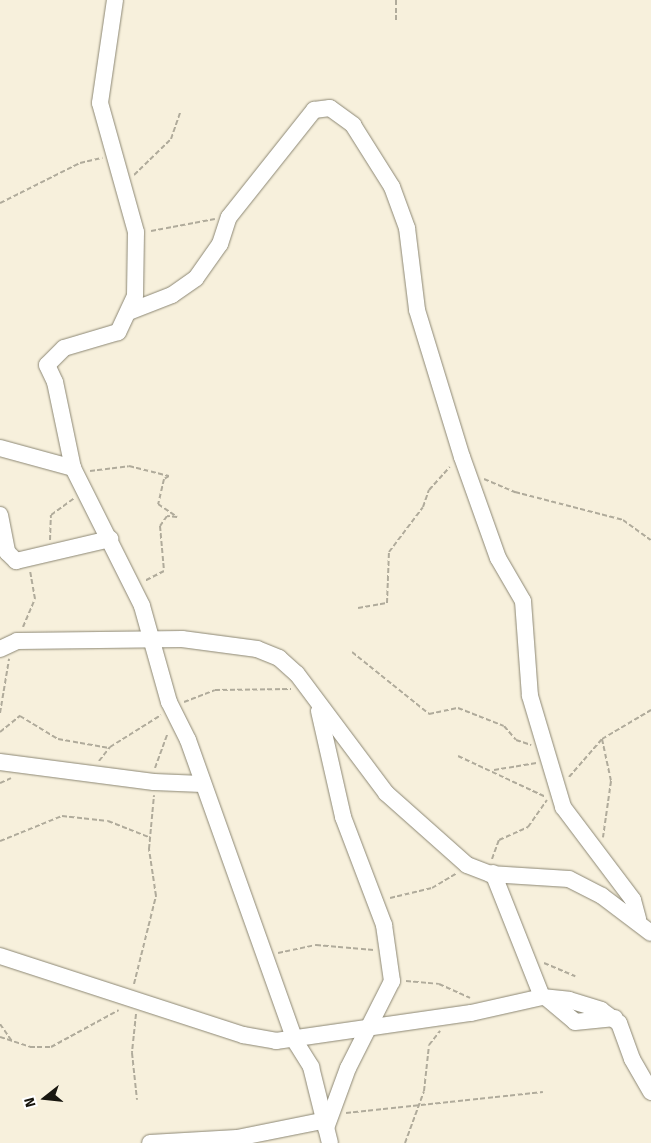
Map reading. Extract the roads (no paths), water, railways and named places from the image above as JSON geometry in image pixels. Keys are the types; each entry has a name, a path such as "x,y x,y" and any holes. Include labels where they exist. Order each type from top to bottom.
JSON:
{"street":[{"path":"115,0 100,86 104,121 136,232 137,283 130,311 118,332 64,348 47,365 55,382 74,471 110,539 142,606 149,638 158,651 171,707 202,784 238,888 268,956 295,1041 311,1067 327,1128"},
{"path":"130,311 172,295 196,278 220,244 230,217 314,110 330,108 353,125 392,187 408,228 417,310 464,464 498,558 524,607 530,696 547,754 557,799 602,854 636,904 638,919"},
{"path":"0,448 74,471"},
{"path":"0,515 7,552 16,562 44,558 110,539"},
{"path":"9,645 149,638 257,650 279,658 297,674 315,703 386,793 466,865 492,873 569,879 638,919 651,933"},
{"path":"315,703 330,772 389,948 392,976 327,1128"},
{"path":"0,762 154,782 202,784"},
{"path":"492,873 523,950 545,998"},
{"path":"0,956 135,998 243,1035 295,1041 372,1025 448,1015 545,998 586,1004 615,1018 651,1092"},
{"path":"150,1143 237,1138 327,1128"}]}
